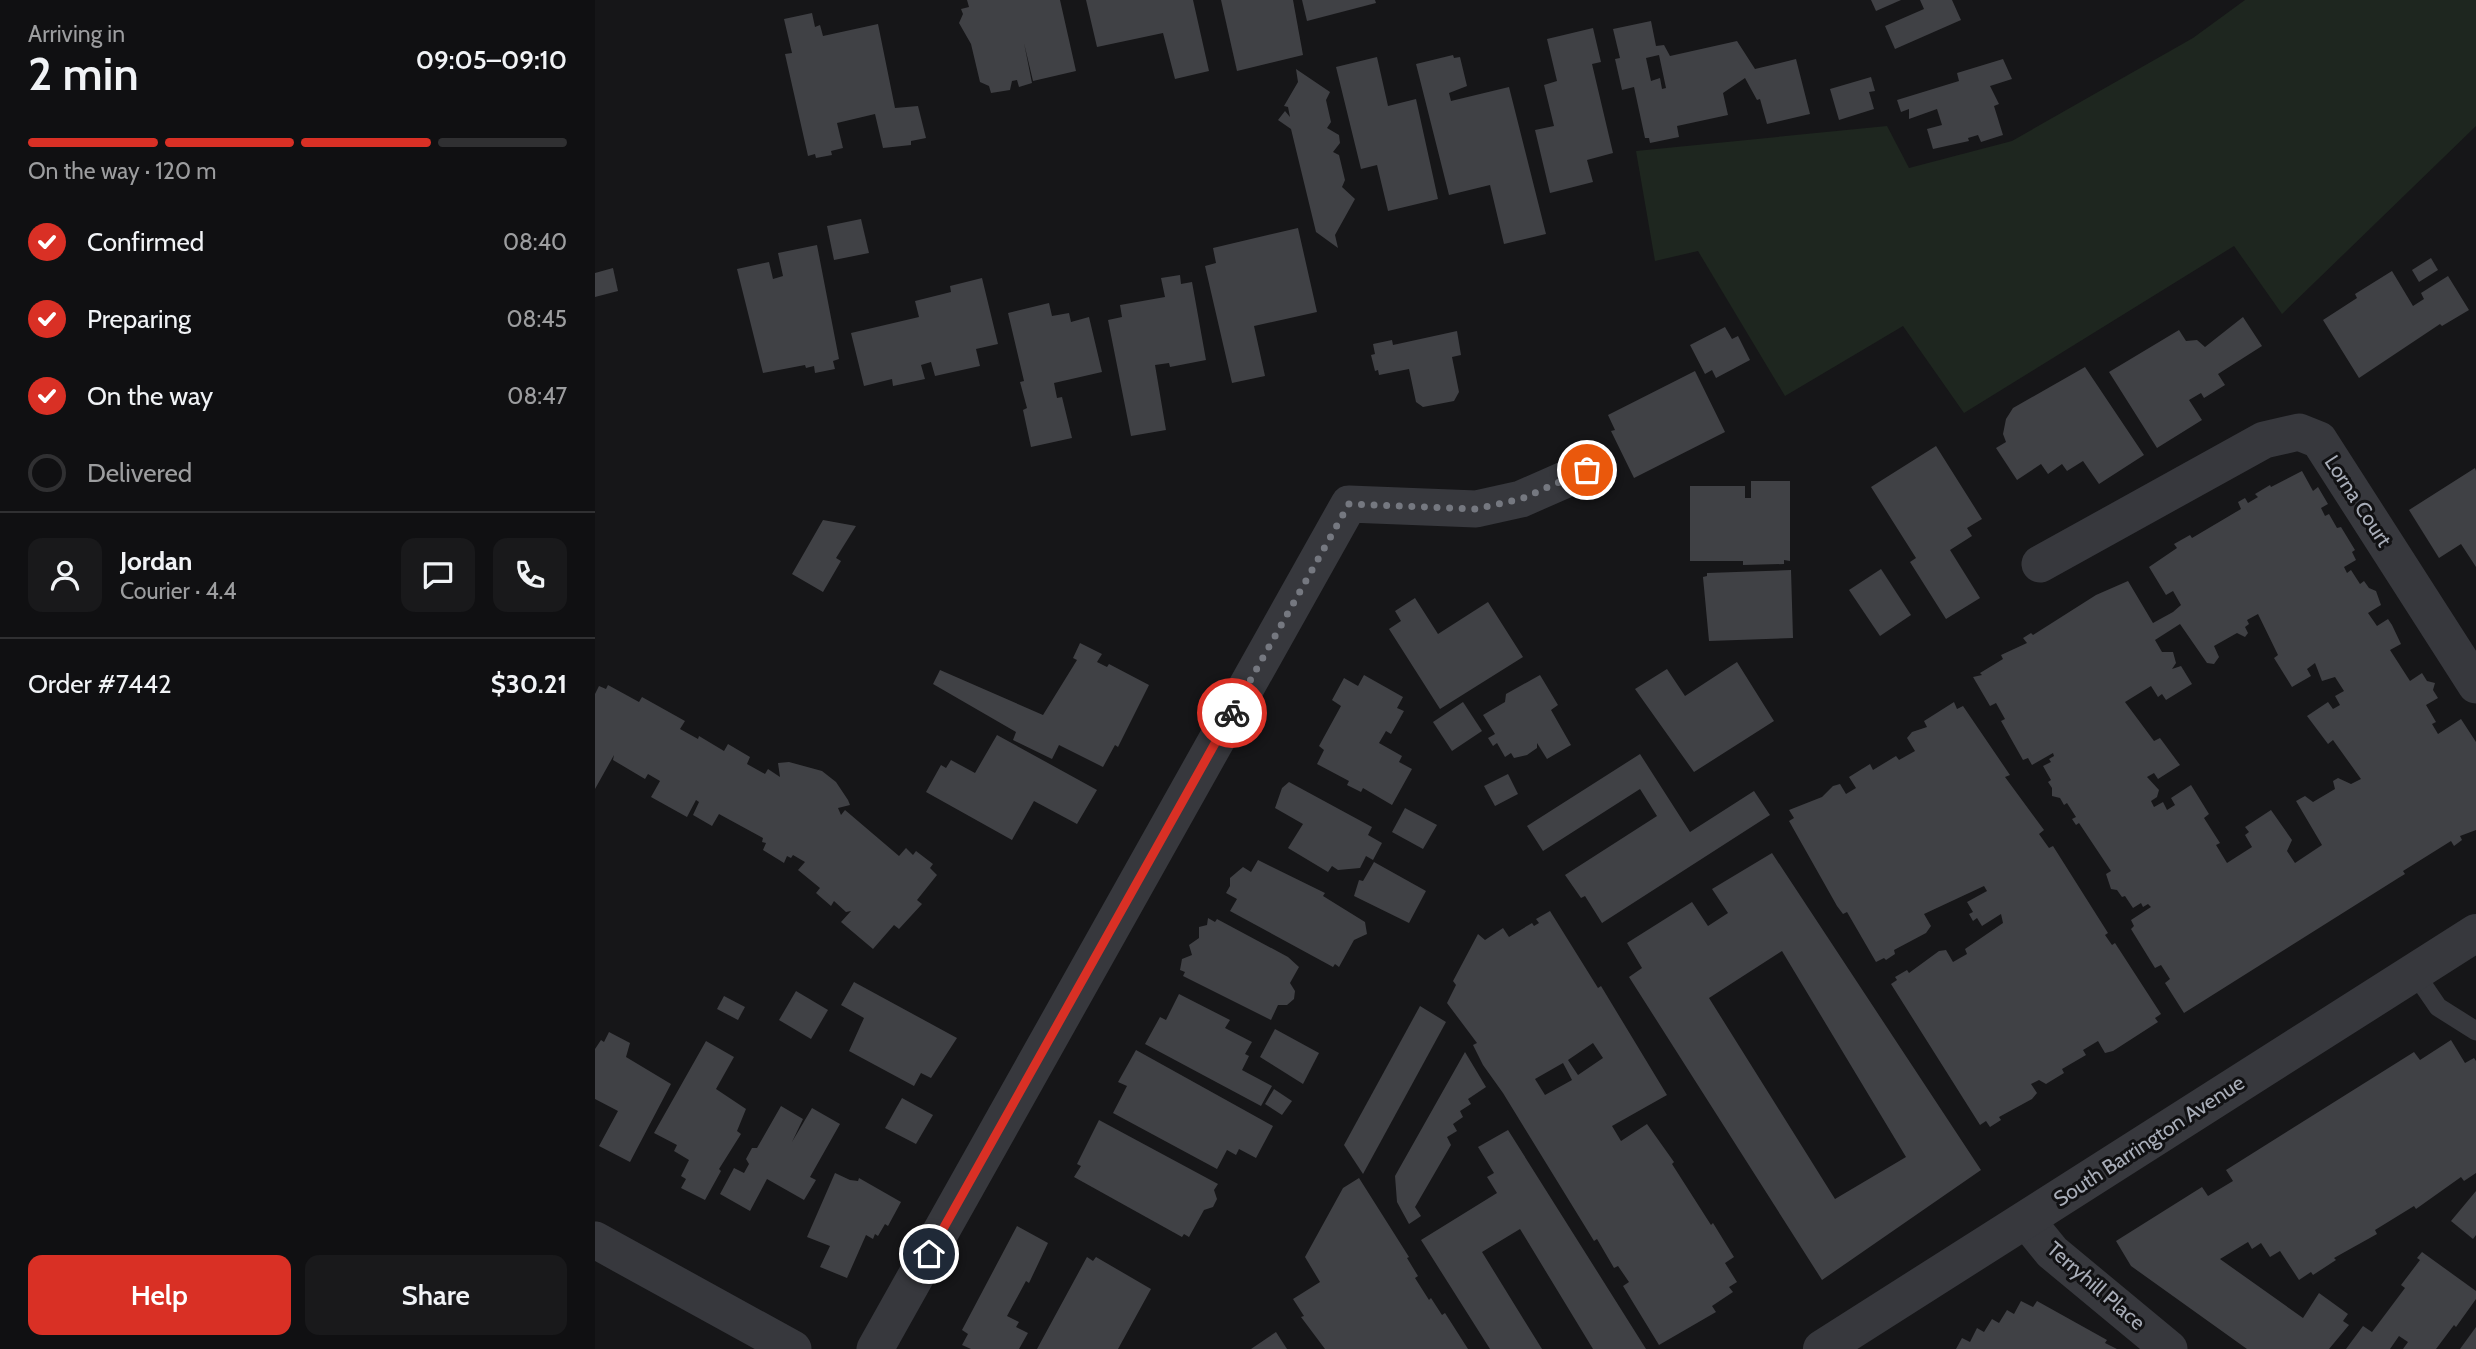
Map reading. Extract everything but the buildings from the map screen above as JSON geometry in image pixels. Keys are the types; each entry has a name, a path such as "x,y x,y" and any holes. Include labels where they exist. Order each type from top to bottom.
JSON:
{"street":[{"name":"Lorna Court","path":"2040,564 2264,440 2299,432 2319,440 2476,685"},
{"path":"875,1349 1349,504 1476,509 1521,499 1587,470"},
{"name":"South Barrington Avenue","path":"1822,1349 2476,933"},
{"name":"Terryhill Place","path":"2026,1220 2052,1252 2169,1349"},
{"path":"595,1240 793,1349"}],"lane":[{"path":"2414,972 2438,1007 2476,1031"}],"shaded area":[{"path":"2245,0 2476,0 2476,126 2282,314 2234,246 1964,413 1903,326 1785,396 1698,251 1655,261 1636,151 1887,126 1909,168 2012,141 2193,38"}],"way so far":[{"path":"1232,713 1349,504 1476,509 1521,499 1587,470"}],"route":[{"path":"929,1254 1232,713"}]}
